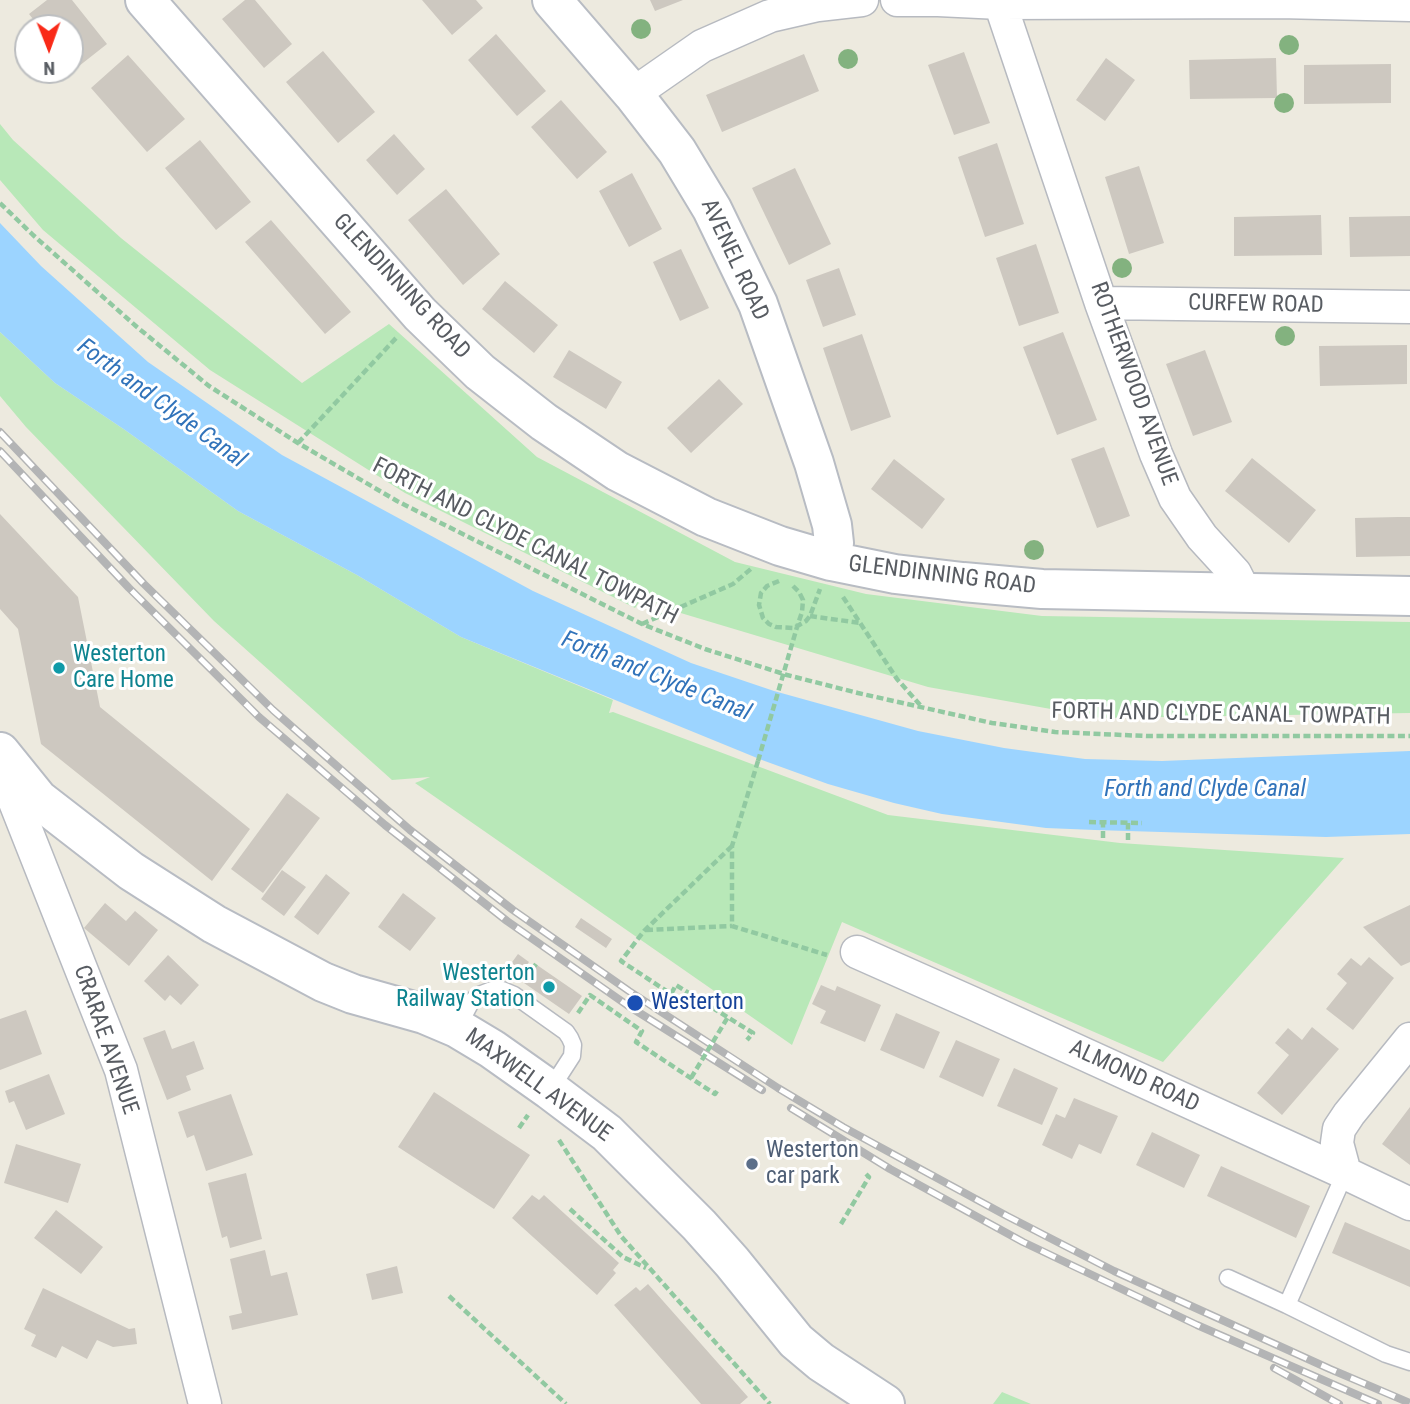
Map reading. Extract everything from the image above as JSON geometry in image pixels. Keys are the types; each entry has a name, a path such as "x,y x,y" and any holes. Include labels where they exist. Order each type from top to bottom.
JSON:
{"street":[{"name":"GLENDINNING ROAD","path":"145,0 420,314 480,372 544,422 617,471 706,517 780,546 831,561 895,574 1042,589 1242,594"},
{"name":"AVENEL ROAD","path":"552,0 634,94 677,151 712,209 758,304 814,463 832,525 834,543 831,561"},
{"path":"634,94 702,46 770,16 818,5 862,0"},
{"path":"897,0 1279,1 1410,5"},
{"name":"ROTHERWOOD AVENUE","path":"1000,2 1101,303 1156,454 1175,498 1202,537 1235,573 1242,594"},
{"name":"CURFEW ROAD","path":"1101,303 1410,307"},
{"path":"1242,594 1410,596"},
{"name":"MAXWELL AVENUE","path":"4,758 38,799 72,826 131,871 214,924 323,982 424,1014 457,1028 492,1048 547,1102 607,1133 699,1225 796,1341 821,1362 885,1404"},
{"name":"CRARAE AVENUE","path":"4,758 15,803 121,1070 205,1404"},
{"name":"ALMOND ROAD","path":"857,952 1410,1204"},
{"path":"1345,1173 1337,1143 1339,1129 1410,1039"}],"lane":[{"path":"457,1028 471,1002 479,995 492,990 502,990 514,995 566,1032 573,1045 572,1056 547,1102"},
{"path":"1287,1305 1345,1173"},
{"path":"1227,1278 1386,1354 1410,1362"}],"path":[{"name":"FORTH AND CLYDE CANAL TOWPATH","path":"0,203 137,327 209,386 298,443 397,501 642,624 705,649 787,675 858,693 992,723 1055,732 1146,736 1410,736"},
{"path":"298,443 420,314"},
{"path":"642,624 733,583 780,546"},
{"path":"732,926 733,844 778,694 781,680 793,640 797,626 802,612 803,600 791,584 779,581 767,586 761,593 759,605 763,618 769,624 786,629 794,628 801,625 810,616 831,561"},
{"path":"831,561 841,593 897,679 923,707"},
{"path":"810,616 860,623"},
{"path":"1089,822 1142,823"},
{"path":"1103,822 1103,838"},
{"path":"1128,823 1128,839"},
{"path":"733,844 644,930 621,961 671,994 676,985 729,1017 753,1033 747,1040"},
{"path":"644,930 732,926 840,959 857,952"},
{"path":"566,1032 590,995 642,1031 636,1042 715,1094 717,1091"},
{"path":"691,1078 729,1017"},
{"path":"519,1128 547,1102"},
{"path":"547,1102 551,1126 621,1236 770,1404"},
{"path":"841,1224 869,1177 866,1174"},
{"path":"570,1209 622,1257 650,1269"},
{"path":"449,1296 566,1404"}],"green space":[{"path":"0,124 13,140 121,238 302,383 389,324 537,457 735,562 866,594 1042,616 1410,622 1410,713 1101,718 928,687 664,608 644,595 635,608 405,493 210,370 43,230 0,180"},
{"path":"0,332 55,383 238,511 357,575 461,637 613,700 609,713 613,712 888,815 1120,843 1344,858 1163,1062 842,922 792,1045 415,783 430,777 392,780 214,621 26,427 0,396"},
{"path":"1002,1392 1031,1404 993,1404"}],"water":[{"name":"Forth and Clyde Canal","path":"0,223 41,266 148,362 282,455 533,591 691,663 774,691 918,731 1004,748 1085,759 1162,761 1410,751 1410,834 1326,837 1046,828 942,814 828,784 762,760 461,637 357,575 238,511 55,383 0,332"}],"building":[{"path":"47,0 72,0 83,14 29,14"},
{"path":"245,0 255,0 292,44 264,68 222,19"},
{"path":"422,0 476,0 483,8 452,35"},
{"path":"650,0 683,0 655,11"},
{"path":"84,15 107,44 84,62"},
{"path":"496,34 546,91 517,116 468,60"},
{"path":"323,51 375,112 338,143 286,82"},
{"path":"964,52 990,123 954,135 928,65"},
{"path":"804,54 819,91 722,132 706,95"},
{"path":"128,55 185,119 147,152 91,88"},
{"path":"1106,58 1135,80 1105,121 1076,100"},
{"path":"1276,58 1277,98 1190,99 1189,60"},
{"path":"1391,64 1391,103 1304,104 1304,65"},
{"path":"561,100 607,152 577,179 531,127"},
{"path":"394,134 425,169 397,195 366,160"},
{"path":"200,140 251,202 216,230 165,168"},
{"path":"997,143 1024,224 985,237 958,157"},
{"path":"1139,166 1164,243 1129,254 1105,177"},
{"path":"795,168 831,244 789,265 752,188"},
{"path":"632,173 662,229 629,247 599,191"},
{"path":"446,189 500,254 463,285 408,220"},
{"path":"1321,215 1322,255 1234,256 1234,217"},
{"path":"1410,216 1410,256 1350,257 1349,217"},
{"path":"271,220 351,312 325,334 245,242"},
{"path":"1036,244 1059,313 1019,326 996,258"},
{"path":"681,249 709,308 680,321 653,262"},
{"path":"839,268 856,315 823,327 806,280"},
{"path":"505,281 558,325 534,353 482,309"},
{"path":"1063,332 1097,420 1057,435 1023,347"},
{"path":"862,334 891,417 851,431 823,348"},
{"path":"1407,345 1407,384 1320,386 1319,346"},
{"path":"569,350 622,382 606,409 553,377"},
{"path":"1205,350 1232,422 1193,436 1166,364"},
{"path":"719,379 743,404 691,453 667,428"},
{"path":"1104,447 1130,516 1097,528 1071,459"},
{"path":"1252,458 1316,510 1289,543 1225,491"},
{"path":"894,459 945,499 922,529 871,489"},
{"name":"Westerton Care Home","path":"0,514 78,597 100,707 250,829 212,881 41,744 18,629 0,609"},
{"path":"1410,517 1410,556 1356,557 1355,518"},
{"path":"287,793 320,818 263,893 231,869"},
{"path":"282,870 306,887 284,916 261,899"},
{"path":"326,874 350,893 318,935 294,917"},
{"path":"403,893 436,918 410,951 378,927"},
{"path":"105,903 126,921 135,911 158,930 129,966 84,928"},
{"path":"1410,905 1410,962 1401,966 1363,927"},
{"path":"581,918 612,939 606,948 575,927"},
{"path":"518,954 529,962 521,973 510,965"},
{"path":"168,955 199,985 181,1005 170,995 165,1001 144,981"},
{"path":"1369,957 1394,978 1353,1030 1326,1009 1347,983 1337,974 1351,958 1361,966"},
{"name":"Westerton Railway Station","path":"537,965 582,996 569,1014 524,983"},
{"path":"821,985 835,991 837,986 881,1005 865,1042 820,1023 826,1011 812,1004"},
{"path":"26,1010 42,1054 0,1070 0,1019"},
{"path":"896,1013 940,1032 924,1069 880,1050"},
{"path":"1312,1027 1339,1049 1282,1115 1257,1093 1289,1055 1275,1043 1288,1028 1302,1040"},
{"path":"165,1030 172,1049 194,1041 204,1069 186,1076 191,1090 167,1100 143,1038"},
{"path":"956,1040 1000,1059 983,1097 939,1077"},
{"path":"1014,1068 1058,1088 1042,1125 997,1106"},
{"path":"49,1074 65,1114 26,1130 14,1101 9,1103 5,1091"},
{"path":"434,1092 530,1155 494,1209 398,1147"},
{"path":"231,1094 253,1155 206,1171 194,1135 187,1138 178,1112"},
{"path":"1074,1098 1118,1116 1101,1154 1079,1144 1072,1159 1042,1145 1056,1114 1065,1118"},
{"path":"1410,1107 1410,1165 1382,1144"},
{"path":"1152,1132 1200,1155 1184,1188 1136,1165"},
{"path":"16,1144 81,1164 68,1203 4,1183"},
{"path":"1221,1166 1310,1206 1296,1238 1207,1196"},
{"path":"246,1173 262,1239 230,1248 227,1236 222,1238 208,1183"},
{"path":"532,1195 539,1200 544,1195 619,1263 613,1270 616,1273 597,1295 512,1218"},
{"path":"56,1210 103,1247 81,1274 34,1238"},
{"path":"1345,1222 1410,1250 1410,1287 1332,1253"},
{"path":"265,1250 271,1276 287,1272 298,1315 232,1330 229,1316 242,1313 230,1259"},
{"path":"397,1266 403,1293 372,1300 366,1274"},
{"path":"648,1284 748,1397 740,1404 701,1404 614,1305 636,1287 640,1291"},
{"path":"43,1288 129,1329 135,1328 137,1344 113,1347 97,1340 87,1359 62,1346 56,1358 31,1346 36,1335 24,1329"}],"railway":[{"path":"0,432 144,584 273,710 410,830 513,910 629,991 843,1127 1007,1216 1114,1271 1410,1403"},
{"path":"0,451 129,588 259,717 385,825 507,921 627,1005 762,1090"},
{"path":"791,1108 890,1169 1023,1242 1197,1325 1378,1404"},
{"path":"1274,1368 1339,1404"}],"place":[{"name":"Westerton Care Home","path":"59,668"},
{"name":"Westerton Railway Station","path":"549,987"},
{"name":"Westerton","path":"635,1003"},
{"name":"Westerton car park","path":"752,1164"}]}
